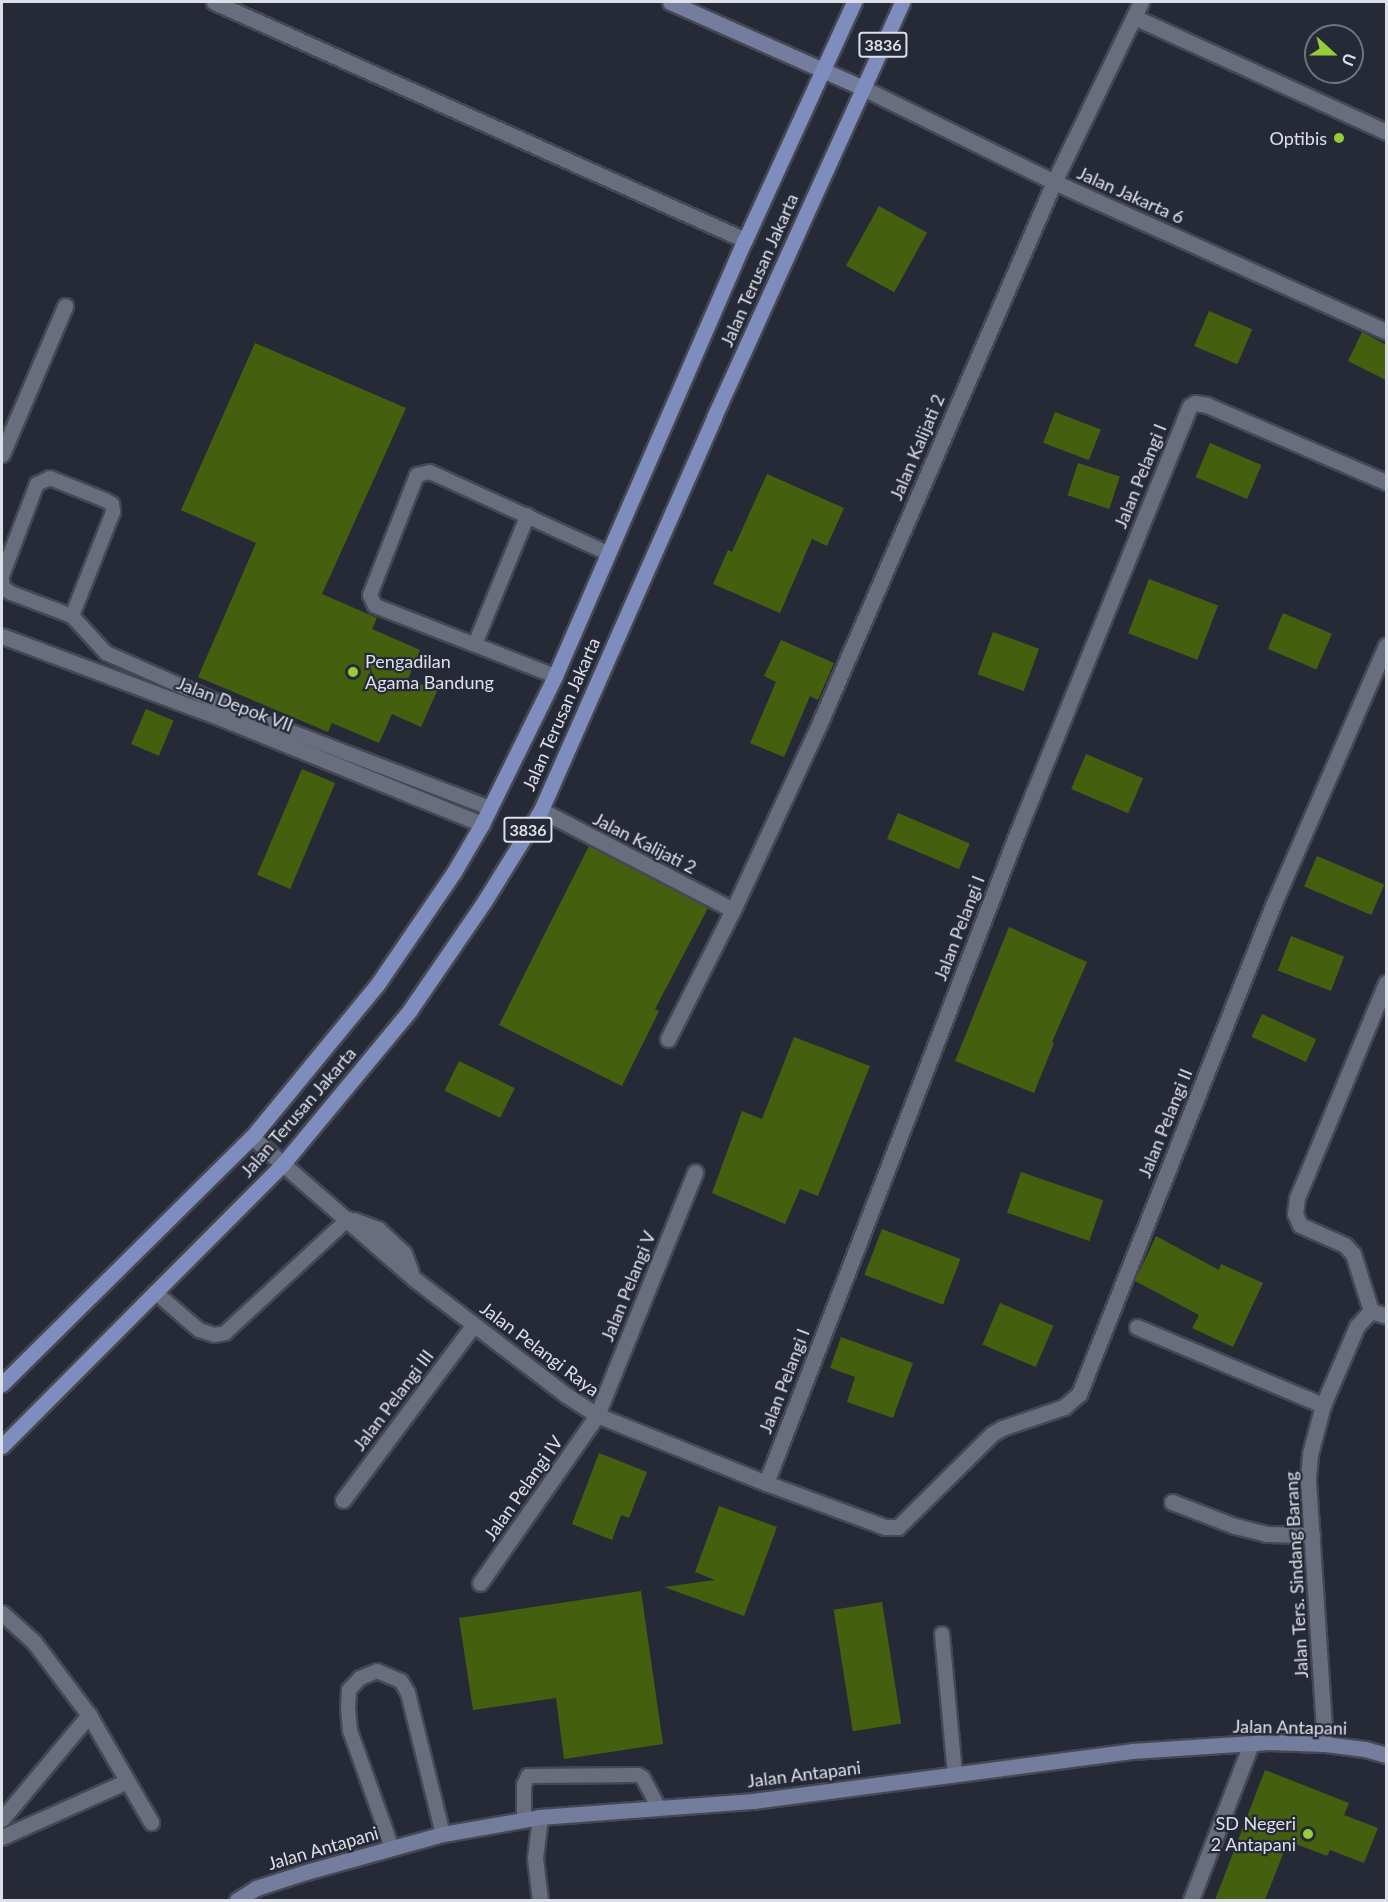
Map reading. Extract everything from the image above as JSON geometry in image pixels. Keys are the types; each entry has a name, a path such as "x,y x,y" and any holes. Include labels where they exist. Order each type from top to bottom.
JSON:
{"main road":[{"name":"Jalan Terusan Jakarta","path":"2,1384 252,1137 377,985 454,872 482,824 555,676 745,240 854,2"},
{"name":"Jalan Terusan Jakarta","path":"2,1446 282,1166 410,1010 484,902 541,810 714,417 902,2"}],"street":[{"path":"214,2 745,240"},
{"path":"670,2 822,72 863,88"},
{"name":"Jalan Kalijati 2","path":"668,1039 733,910 821,720 1054,182 1141,2"},
{"path":"1134,17 1386,132"},
{"name":"Jalan Jakarta 6","path":"863,88 1054,182 1386,332"},
{"path":"2,454 65,306"},
{"name":"Jalan Pelangi I","path":"766,1483 1017,831 1186,412 1195,403 1207,405 1386,482"},
{"name":"Jalan Depok VII","path":"2,636 221,718 482,824"},
{"name":"Jalan Pelangi II","path":"885,1527 898,1527 904,1523 992,1434 1002,1428 1064,1407 1079,1395 1274,903 1386,645"},
{"name":"Jalan Kalijati 2","path":"541,810 733,910"},
{"path":"1386,983 1297,1198 1295,1214 1300,1224 1345,1245 1353,1254 1371,1311 1386,1316"},
{"name":"Jalan Pelangi Raya","path":"252,1137 282,1166 348,1219 413,1278 566,1395 597,1415 766,1483 885,1527"},
{"name":"Jalan Pelangi V","path":"597,1415 695,1172"},
{"name":"Jalan Ters. Sindang Barang","path":"1325,1743 1308,1478 1310,1454 1323,1406 1357,1326 1371,1311"},
{"name":"Jalan Pelangi III","path":"343,1500 474,1324"},
{"path":"1137,1327 1323,1406"},
{"name":"Jalan Pelangi IV","path":"480,1583 597,1415"},
{"path":"1172,1502 1235,1526 1266,1534 1312,1535"},
{"path":"2,1613 34,1642 89,1715 151,1822"},
{"path":"2,1819 89,1715"},
{"name":"Jalan Antapani","path":"237,1900 256,1888 392,1848 443,1834 540,1816 753,1801 1132,1751 1251,1744 1325,1743 1365,1749 1386,1755"},
{"path":"1191,1900 1251,1744"},
{"path":"2,1837 127,1781"},
{"path":"540,1816 535,1858 540,1900"}],"lane":[{"path":"555,676 375,606 370,595 417,475 430,472 608,553"},
{"path":"72,616 113,512 112,504 50,478 37,484 2,578 3,588 72,616 106,653 245,714 490,808"},
{"path":"476,644 528,515"},
{"path":"155,1292 199,1330 214,1335 225,1333 348,1219"},
{"path":"942,1634 955,1774"},
{"path":"392,1848 350,1731 348,1710 349,1690 360,1678 377,1671 401,1681 408,1693 443,1834"},
{"path":"524,1819 524,1785 528,1776 638,1775 643,1778 659,1808"}],"building":[{"path":"879,206 927,233 894,292 846,265"},
{"path":"1209,311 1252,329 1237,364 1194,346"},
{"path":"1362,332 1386,345 1386,380 1348,361"},
{"path":"255,343 406,408 322,594 377,618 372,629 420,650 408,679 437,691 421,727 392,714 379,743 332,723 328,732 198,677 256,543 181,510"},
{"path":"1055,412 1101,430 1089,460 1043,443"},
{"path":"1210,443 1262,465 1247,499 1196,477"},
{"path":"1078,463 1120,477 1109,509 1067,495"},
{"path":"767,474 844,508 827,546 812,539 780,613 713,584 728,550 732,552"},
{"path":"1149,579 1218,606 1197,660 1128,633"},
{"path":"1283,613 1332,634 1317,670 1268,649"},
{"path":"993,632 1039,649 1024,691 978,674"},
{"path":"781,640 834,663 818,700 810,696 784,757 750,743 776,682 764,676"},
{"path":"146,709 174,721 159,756 131,744"},
{"path":"1086,754 1143,778 1128,813 1071,789"},
{"path":"302,769 335,783 290,889 257,875"},
{"path":"898,813 970,843 959,869 887,839"},
{"path":"589,846 708,908 655,1009 659,1011 622,1086 499,1025"},
{"path":"1317,856 1384,885 1371,915 1304,886"},
{"path":"1009,927 1087,962 1052,1042 1054,1043 1034,1093 955,1061"},
{"path":"1291,936 1344,956 1331,991 1278,971"},
{"path":"1262,1014 1316,1039 1306,1062 1251,1037"},
{"path":"794,1037 870,1066 818,1196 800,1189 785,1224 712,1193 742,1111 762,1119"},
{"path":"459,1061 515,1088 500,1118 445,1091"},
{"path":"1021,1172 1103,1200 1089,1241 1007,1213"},
{"path":"882,1229 960,1259 943,1305 864,1275"},
{"path":"1156,1236 1219,1270 1221,1264 1263,1283 1233,1347 1192,1328 1199,1315 1135,1281"},
{"path":"1000,1303 1053,1326 1036,1367 982,1344"},
{"path":"841,1337 913,1363 893,1418 847,1402 855,1377 830,1368"},
{"path":"599,1453 647,1472 629,1518 621,1515 612,1540 572,1524"},
{"path":"719,1506 777,1527 744,1616 664,1587 715,1580 695,1572"},
{"path":"641,1591 663,1744 564,1759 556,1698 473,1710 459,1618"},
{"path":"882,1602 901,1723 853,1731 834,1610"},
{"name":"SD Negeri 2 Antapani","path":"1265,1770 1349,1803 1344,1815 1378,1828 1364,1863 1330,1850 1327,1856 1288,1841 1265,1900 1215,1900"}],"place":[{"name":"Optibis","path":"1339,138"},
{"name":"Pengadilan Agama Bandung","path":"353,672"},
{"name":"SD Negeri 2 Antapani","path":"1308,1834"}]}
